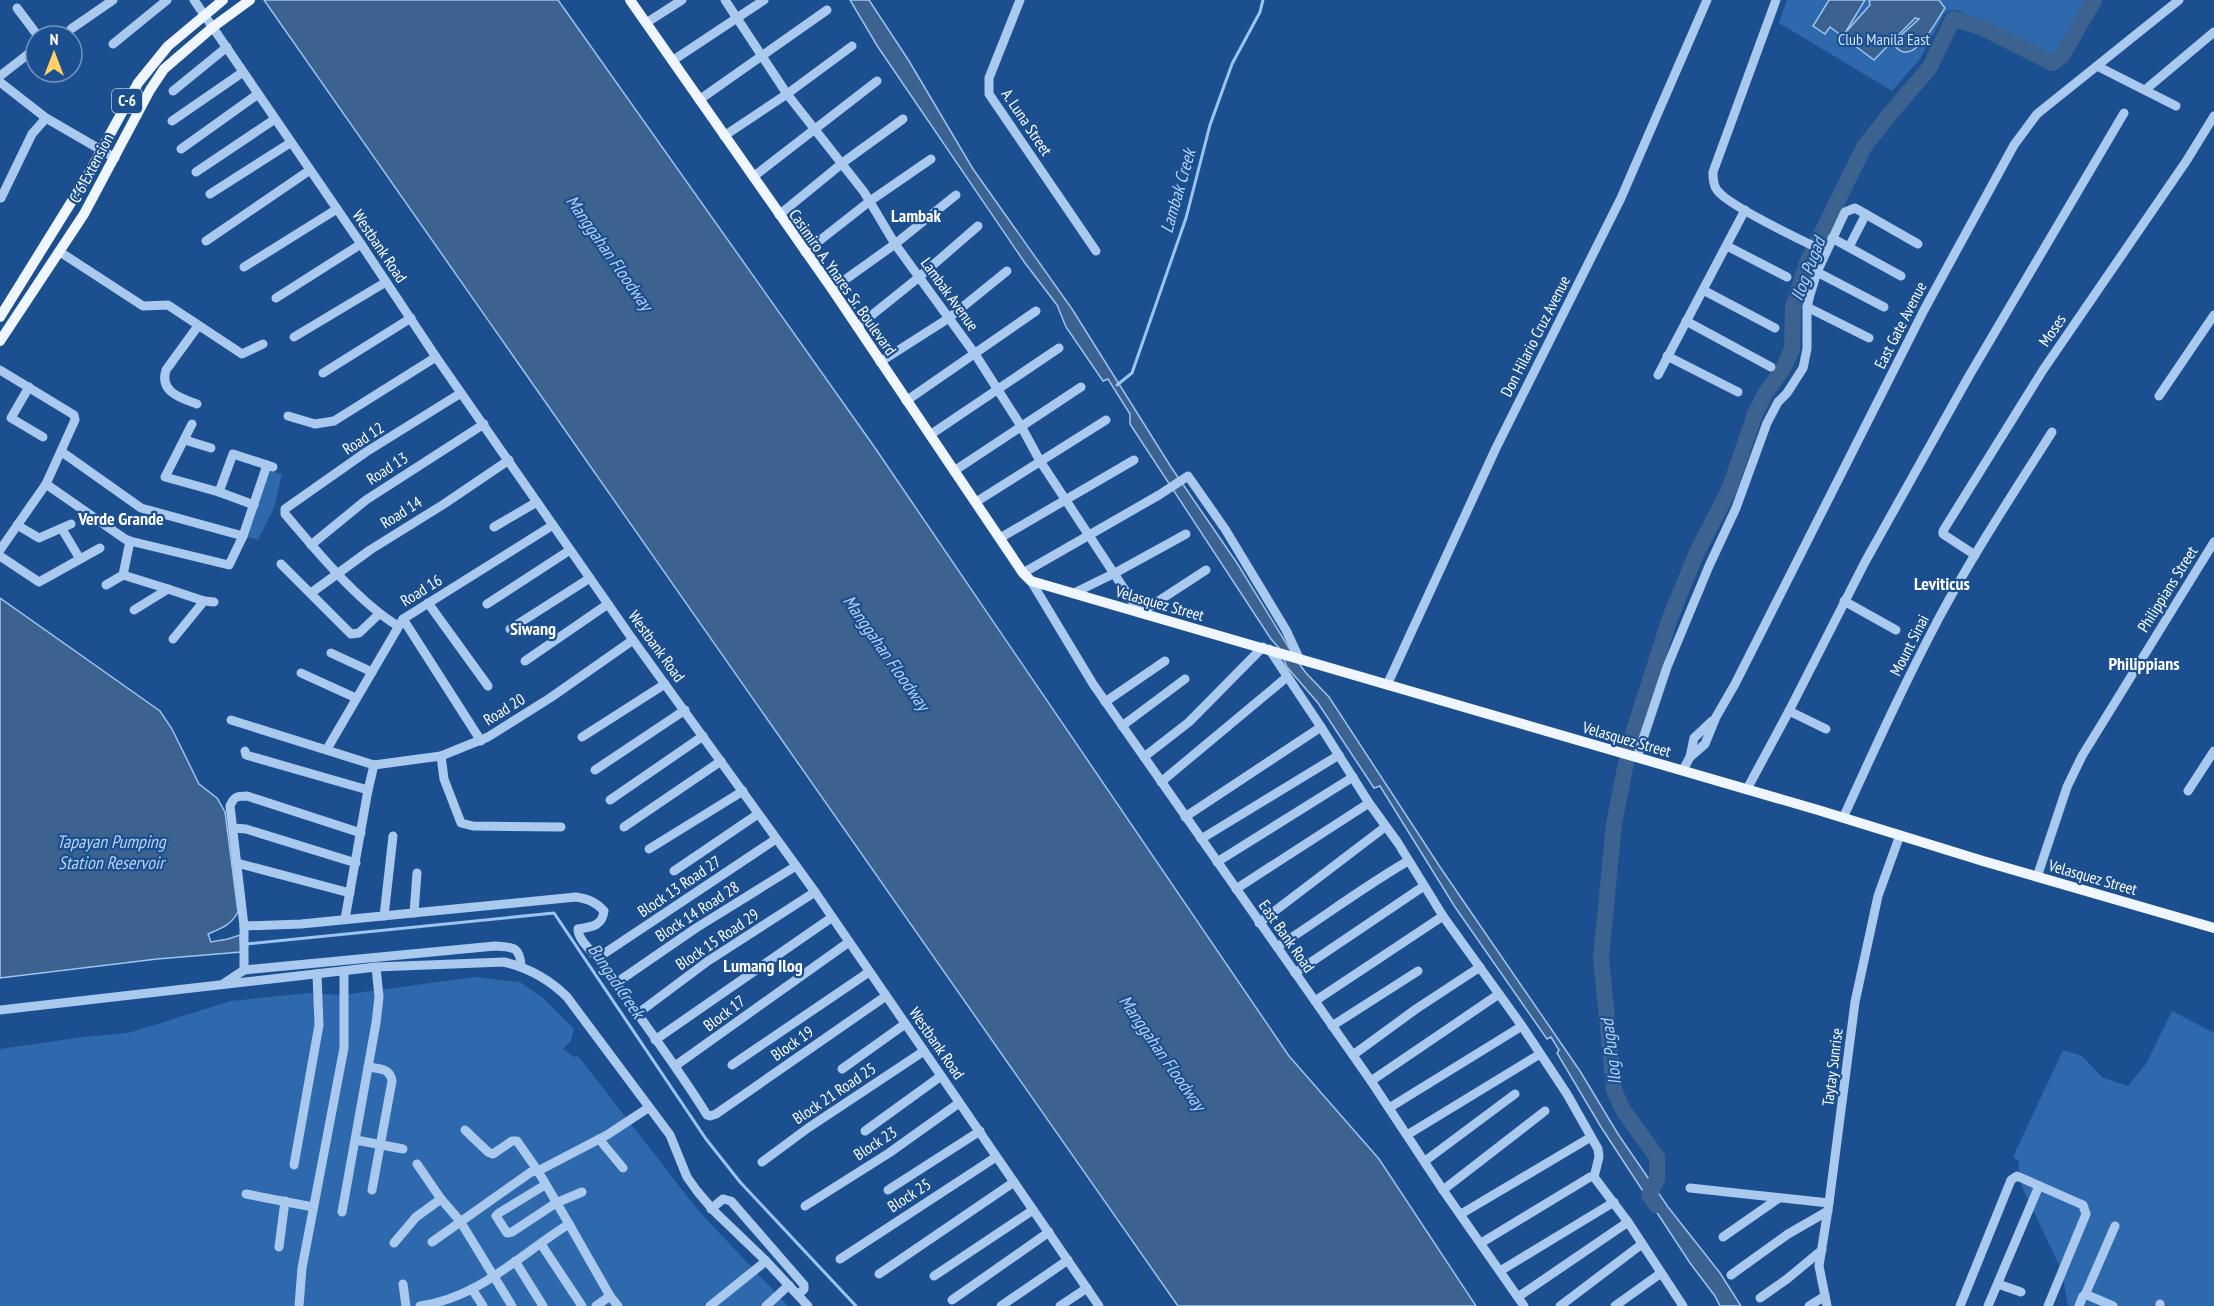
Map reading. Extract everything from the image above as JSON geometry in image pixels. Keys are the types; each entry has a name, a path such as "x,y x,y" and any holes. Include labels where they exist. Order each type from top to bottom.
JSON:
{"main road":[{"name":"C-6 Extension","path":"0,317 102,150 138,83 154,62 223,0"},
{"name":"C-6 Extension","path":"0,341 60,252 164,69 249,0"},
{"name":"Casimiro A. Ynares Sr. Boulevard","path":"630,0 832,289 1027,577"},
{"name":"Velasquez Street","path":"1027,577 1140,613 1683,770 2214,928"}],"street":[{"path":"78,24 113,0"},
{"path":"113,44 167,0"},
{"name":"Westbank Road","path":"194,0 436,357 633,640 815,892 1099,1306"},
{"path":"646,24 682,0"},
{"name":"Lambak Avenue","path":"725,0 787,94 870,201 918,278 975,354 1021,426 1040,461 1140,613"},
{"path":"672,61 764,0"},
{"name":"A. Luna Street","path":"1020,0 989,78 989,94 1096,250"},
{"name":"Don Hilario Cruz Avenue","path":"1387,685 1496,448 1621,198 1707,0"},
{"path":"1776,0 1713,172 1713,181 1717,190 1745,210 1822,250"},
{"name":"East Gate Avenue","path":"1683,770 1690,757 1694,738 1716,717 1741,673 1924,310 2014,145 2037,114 2179,0"},
{"path":"17,8 29,24"},
{"path":"699,100 827,10"},
{"path":"2145,90 2214,32"},
{"path":"724,136 787,94 852,46"},
{"path":"173,91 226,47"},
{"path":"0,76 24,57"},
{"path":"2097,66 2176,106"},
{"path":"171,121 243,72"},
{"path":"753,177 876,81"},
{"path":"0,82 46,118 115,158"},
{"path":"181,149 258,94"},
{"path":"1747,789 1790,711 1844,601 1969,376 2124,113"},
{"name":"Moses","path":"1975,555 1943,534 1943,531 2037,379 2187,160 2214,116"},
{"path":"1,198 32,134 46,118"},
{"path":"196,172 274,119"},
{"path":"779,215 841,164 903,119"},
{"path":"210,194 290,143"},
{"path":"805,252 870,201 931,159"},
{"path":"206,241 310,170"},
{"path":"832,289 895,244 956,195"},
{"path":"1637,757 1667,667 1736,508 1767,423 1778,402 1787,393 1803,368 1807,349 1807,307 1822,250 1832,238 1845,212 1855,208 1918,244"},
{"path":"244,267 337,209"},
{"path":"1658,375 1745,210"},
{"path":"1849,247 1866,214"},
{"path":"857,327 978,226"},
{"path":"1832,238 1901,276"},
{"path":"276,298 361,244"},
{"path":"1727,246 1787,277"},
{"path":"60,252 143,306 168,305 242,354 263,344"},
{"path":"880,362 949,318 1007,270"},
{"path":"1817,272 1884,307"},
{"path":"294,337 386,282"},
{"path":"1703,290 1775,328"},
{"path":"1807,307 1869,338"},
{"path":"906,401 1036,311"},
{"path":"2159,396 2214,315"},
{"path":"323,373 411,318"},
{"path":"1686,321 1771,368"},
{"path":"197,404 175,395 166,386 164,376 198,326"},
{"path":"930,435 1059,348"},
{"path":"1667,356 1738,392"},
{"path":"288,416 315,424 333,422 436,357"},
{"path":"0,370 75,417 62,452 46,484 0,550"},
{"path":"29,387 11,418 43,437"},
{"path":"954,471 1081,387"},
{"name":"Road 12","path":"311,545 285,509 366,453 461,393"},
{"path":"976,502 1106,420"},
{"path":"192,424 165,477 219,492 254,506"},
{"name":"Road 13","path":"311,545 366,500 484,424"},
{"name":"Mount Sinai","path":"1843,818 1926,644 1975,555 2052,432"},
{"path":"185,440 211,448"},
{"path":"62,452 141,508 243,537"},
{"path":"46,484 125,539 226,566 232,561 243,537 270,466 232,454 219,492"},
{"name":"Road 14","path":"311,593 338,572 509,459"},
{"path":"1000,538 1134,460"},
{"path":"1027,577 1090,535 1186,478 1225,529 1286,630 1299,658"},
{"path":"494,527 537,502"},
{"path":"18,525 39,538 67,526 80,560"},
{"name":"Road 16","path":"327,749 401,622 553,525"},
{"path":"1074,593 1186,534"},
{"path":"123,575 130,541"},
{"name":"Philippians Street","path":"2037,877 2067,787 2082,756 2214,542"},
{"path":"311,545 379,614 401,622 481,741"},
{"path":"0,555 39,582 100,548"},
{"path":"486,604 570,550"},
{"path":"281,564 353,635 359,633 379,614"},
{"path":"1140,613 1206,570"},
{"path":"106,585 123,575 209,602 173,639"},
{"name":"East Bank Road","path":"1027,577 1122,726 1353,1055 1524,1306"},
{"path":"510,629 590,578"},
{"path":"134,610 168,589"},
{"path":"1844,601 1896,630"},
{"path":"428,603 488,686"},
{"path":"525,661 608,604"},
{"name":"Road 20","path":"374,765 441,756 481,741 550,698 633,640"},
{"path":"1144,757 1189,722 1266,648 1398,843 1443,916 1522,1026 1567,1094 1599,1153 1594,1177"},
{"path":"332,653 372,672"},
{"path":"1106,702 1165,661"},
{"path":"301,673 356,698"},
{"path":"1161,782 1287,677"},
{"path":"1122,726 1185,679"},
{"path":"582,737 665,684"},
{"path":"595,770 685,710"},
{"path":"1790,711 1826,729"},
{"path":"231,720 374,765 345,919"},
{"path":"1185,817 1321,727"},
{"path":"610,800 703,736"},
{"path":"245,751 246,755 368,790"},
{"path":"2188,791 2214,751"},
{"path":"1201,839 1339,754"},
{"path":"441,756 442,774 461,823 473,826 561,827"},
{"path":"624,827 721,761"},
{"path":"1217,862 1353,777"},
{"path":"649,849 742,791"},
{"path":"244,965 244,930 230,806 232,799 237,796 247,796 361,833"},
{"path":"1236,889 1369,803"},
{"path":"674,871 758,814"},
{"path":"1259,923 1385,827"},
{"path":"233,828 246,829 356,863"},
{"name":"Taytay Sunrise","path":"1826,1301 1819,1266 1829,1207 1855,1002 1878,896 1900,835"},
{"path":"384,916 393,836"},
{"name":"Block 13 Road 27","path":"599,957 776,839"},
{"path":"1277,947 1408,861"},
{"path":"237,863 350,892"},
{"name":"Block 14 Road 28","path":"616,983 696,928 796,866"},
{"path":"414,913 417,873"},
{"path":"1295,973 1424,886"},
{"name":"Block 15 Road 29","path":"637,1014 708,961 815,892"},
{"path":"244,930 576,897 588,899 598,904 604,911 604,916 596,925 581,928 577,932 579,937 599,957 675,1066"},
{"path":"1315,1001 1443,916"},
{"path":"655,1040 831,918"},
{"name":"Block 17","path":"675,1066 849,942"},
{"path":"221,985 244,965 440,952 495,946 517,950 521,966"},
{"path":"0,1010 376,967 504,962 521,966 555,985 567,997 670,1135 687,1177 711,1209 766,1261 808,1306"},
{"path":"342,1212 379,997 376,967"},
{"path":"1353,1055 1416,1009 1480,968"},
{"path":"299,1306 302,1268 344,1048 344,971"},
{"path":"1332,1026 1418,971"},
{"path":"732,1065 869,972"},
{"path":"294,1165 319,1025 317,974"},
{"path":"1371,1081 1499,994"},
{"name":"Block 19","path":"675,1066 707,1115 716,1114 886,996"},
{"path":"842,1069 905,1024"},
{"path":"1389,1108 1522,1026"},
{"name":"Block 21 Road 25","path":"762,1162 808,1128 924,1051"},
{"path":"1407,1135 1540,1054"},
{"path":"368,1067 389,1072 392,1081 372,1190"},
{"path":"865,1131 941,1076"},
{"path":"1425,1161 1515,1094"},
{"name":"Block 23","path":"805,1206 889,1153 959,1103"},
{"path":"432,1242 531,1172 538,1171 599,1139 648,1108"},
{"path":"1443,1190 1545,1111"},
{"path":"465,1130 493,1154 512,1141 517,1141 538,1171 618,1306"},
{"path":"888,1190 980,1131"},
{"path":"1461,1214 1590,1137"},
{"path":"599,1139 623,1168"},
{"path":"356,1140 403,1149"},
{"name":"Block 25","path":"840,1259 996,1157"},
{"path":"417,1164 441,1199 460,1221 512,1306"},
{"path":"1960,1306 2011,1180 2017,1176 2083,1205 2086,1209 2079,1232 2048,1306"},
{"path":"1481,1243 1590,1177 1594,1177"},
{"path":"1594,1177 1628,1222 1681,1302 1669,1306"},
{"path":"879,1274 1014,1182"},
{"path":"545,1185 499,1212 496,1216 503,1230 507,1233 512,1232 556,1203 582,1192"},
{"path":"1988,1306 2040,1186"},
{"path":"1690,1188 1779,1198 1829,1207"},
{"path":"246,1194 313,1207"},
{"path":"1723,1237 1779,1198"},
{"path":"394,1243 416,1217 441,1199"},
{"path":"711,1209 723,1199 731,1201 804,1285 804,1289 798,1295"},
{"path":"279,1246 285,1201"},
{"path":"1500,1271 1614,1202"},
{"path":"1731,1275 1829,1207"},
{"path":"934,1276 1033,1210"},
{"path":"1518,1297 1628,1222"},
{"path":"420,1306 451,1303 495,1276 569,1224"},
{"path":"2079,1306 2115,1226"},
{"path":"952,1300 1049,1232"},
{"path":"541,1244 582,1306"},
{"path":"1560,1306 1642,1244"},
{"path":"1760,1298 1822,1250"},
{"path":"1001,1306 1068,1260"},
{"path":"515,1261 543,1306"},
{"path":"710,1306 766,1261"},
{"path":"1615,1306 1661,1273"},
{"path":"403,1284 406,1306"},
{"path":"1998,1284 2021,1292"},
{"path":"765,1306 789,1285"},
{"path":"1060,1306 1087,1288"},
{"path":"472,1289 483,1306"},
{"path":"2085,1295 2113,1306"},
{"path":"596,1306 610,1296"},
{"path":"1809,1306 1826,1301"}],"green space":[{"name":"Club Manila East","path":"1787,0 2089,0 2061,52 2050,55 1959,11 1950,10 1944,14 1920,59 1892,91 1779,23"},
{"path":"268,470 282,474 274,508 258,540 246,536"},
{"path":"475,977 520,982 543,998 574,1029 571,1041 563,1049 574,1057 578,1056 697,1209 788,1306 0,1306 0,1049 128,1033 231,1001 308,993 342,995"},
{"path":"2172,1011 2214,1033 2214,1306 2068,1306 2062,1271 2022,1187 2018,1160 2013,1157 2063,1050 2082,1056 2103,1078 2128,1086 2146,1064"}],"water":[{"name":"Manggahan Floodway","path":"264,0 558,0 873,445 1289,1056 1379,1159 1476,1306 1178,1306"},
{"path":"850,0 869,0 909,61 973,169 1072,309 1171,467 1237,563 1297,661 1329,697 1440,867 1580,1071 1618,1134 1668,1207 1720,1273 1741,1306 1720,1306 1690,1263 1601,1127 1557,1053 1559,1050 1551,1037 1547,1039 1455,907 1380,786 1374,788 1318,703 1287,667 1279,648 1130,424 1130,414 1108,379 1103,381 1066,327 1057,305 1025,263 878,47"},
{"path":"1829,0 1865,0 1845,33 1870,5 1869,0 1939,0 1945,8 1930,32 1916,48 1909,52 1902,52 1895,46 1897,39 1919,19 1915,18 1874,60 1830,27 1825,34 1813,26"},
{"name":"Tapayan Pumping Station Reservoir","path":"0,598 160,711 172,729 199,784 217,798 225,812 238,912 229,923 208,934 211,942 240,935 241,952 157,959 0,978"}],"waterway":[{"name":"Lambak Creek","path":"1117,385 1132,373 1186,218 1210,125 1232,64 1260,12 1263,0"},
{"name":"Ilog Pugad","path":"1629,746 1670,618 1697,552 1729,490 1755,414 1765,394 1784,367 1792,349 1793,307 1807,263 1864,147 1930,67 1953,19 1981,27 2052,63 2062,56 2094,0"},
{"name":"Ilog Pugad","path":"1626,763 1614,824 1601,958 1614,1090 1623,1110 1657,1157 1657,1179 1649,1195 1656,1205"},
{"name":"Bungad Creek","path":"246,944 554,913 706,1139 740,1182 856,1306"}],"district":[{"name":"Lambak","path":"916,216"},
{"name":"Verde Grande","path":"121,519"},
{"name":"Leviticus","path":"1942,584"},
{"name":"Siwang","path":"533,629"},
{"name":"Philippians","path":"2144,664"},
{"name":"Lumang Ilog","path":"763,966"}]}
